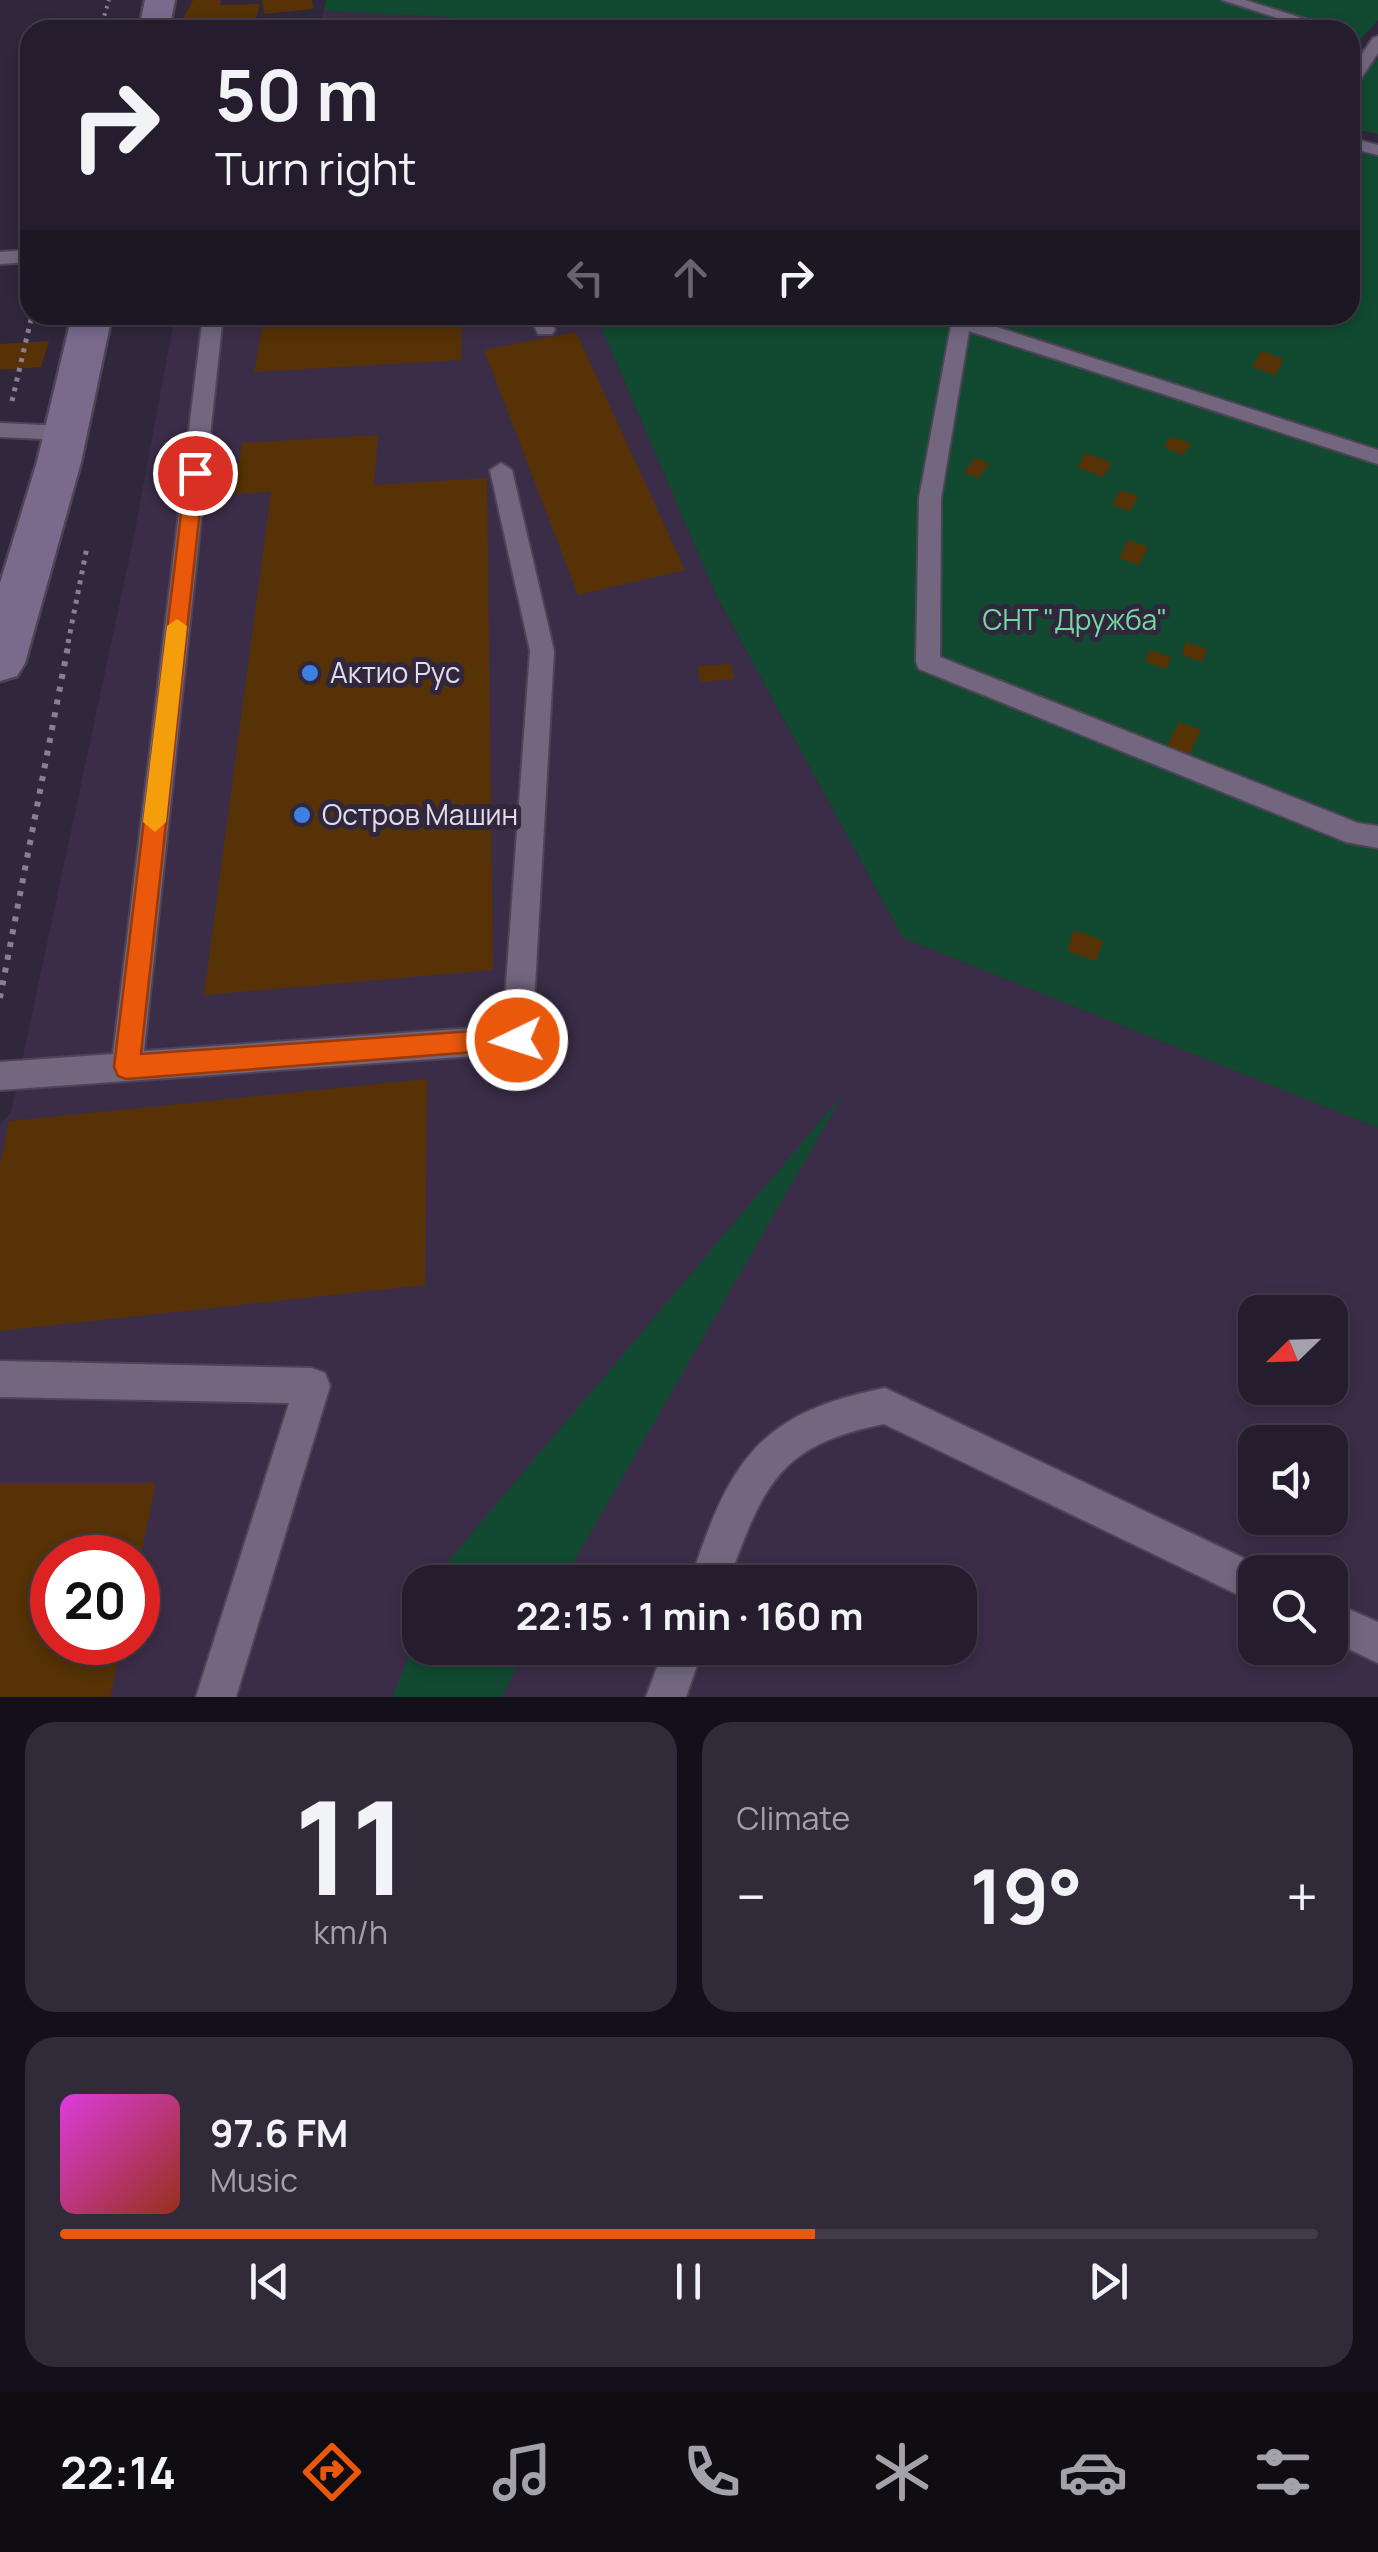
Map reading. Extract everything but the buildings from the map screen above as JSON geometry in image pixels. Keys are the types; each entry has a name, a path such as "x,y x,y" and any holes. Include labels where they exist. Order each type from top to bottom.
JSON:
{"main road":[{"path":"0,663 65,432 90,325"}],"lane":[{"path":"1229,0 1298,20"},
{"path":"1360,65 1373,41"},
{"path":"126,1067 212,325"},
{"path":"960,325 930,498 928,662 1356,834 1378,836"},
{"path":"983,325 1378,457"},
{"path":"2,430 65,432"},
{"path":"0,1076 517,1040 542,651 502,470"},
{"path":"0,1379 312,1386 216,1697"},
{"path":"714,1565 743,1490 772,1454 800,1429 843,1412 885,1406 1238,1576"},
{"path":"1348,1629 1378,1644"},
{"path":"666,1697 678,1665"}],"path":[{"path":"2,430 29,325"},
{"path":"0,998 90,530"}],"shaded area":[{"path":"324,11 490,20 321,20"},
{"path":"173,325 600,325 717,597 903,938 1378,1128 1378,1697 0,1697 0,1125 11,1112 133,541"}],"green space":[{"path":"326,0 1378,0 1378,20 1360,40 1360,20 506,20 324,11"},
{"path":"1360,55 1378,60 1378,134 1360,130"},
{"name":"СНТ \"Дружба\"","path":"1360,153 1378,157 1378,1128 903,938 717,597 600,325 1360,325"},
{"path":"844,1093 572,1565 447,1565"},
{"path":"405,1665 518,1665 502,1697 392,1697"}],"slow traffic":[{"path":"155,822 177,626"}],"place":[{"name":"Актио Рус","path":"310,673"},
{"name":"Остров Машин","path":"302,815"}],"route":[{"path":"195,473 126,1067 517,1040"}]}
